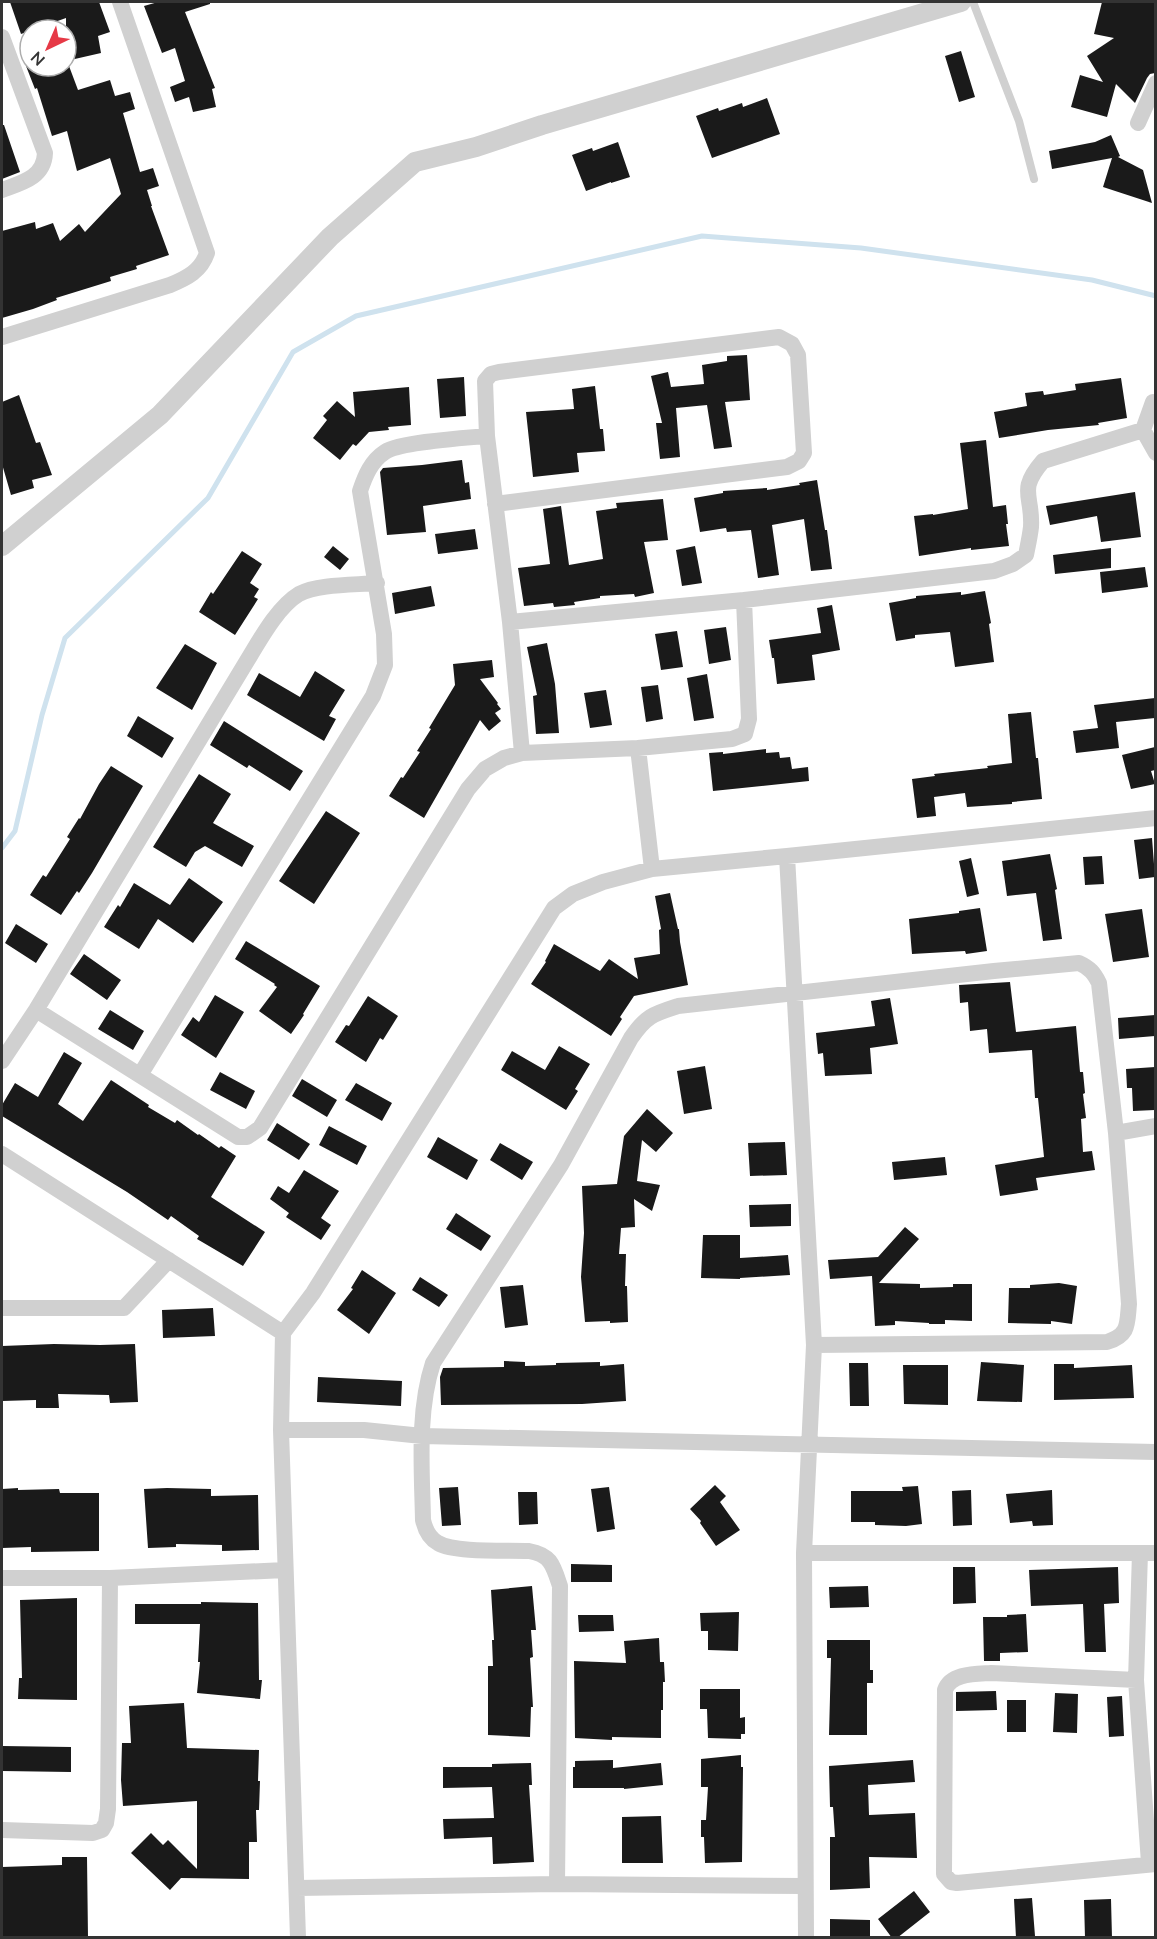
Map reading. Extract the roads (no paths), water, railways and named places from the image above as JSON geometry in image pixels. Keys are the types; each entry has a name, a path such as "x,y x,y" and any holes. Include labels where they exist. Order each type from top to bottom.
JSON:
{"street":[{"path":"2,337 170,285 186,279 203,265 207,253 120,2"},
{"path":"2,542 160,415 330,237 415,162 476,147 553,122 961,2"},
{"path":"2,37 45,153 45,162 30,180 2,190"},
{"path":"1138,123 1155,83"},
{"path":"495,504 787,467 799,461 804,453 798,355 792,344 779,336 499,372 491,375 485,381 487,436 495,504 510,622 522,753"},
{"path":"1153,402 1143,430 1155,453"},
{"path":"510,622 744,600 994,571 1026,555 1031,525 1027,489 1034,472 1044,461 1143,430"},
{"path":"140,1075 373,696 385,665 384,634 377,583 360,491 367,470 384,452 399,446 487,436"},
{"path":"2,1061 36,1010 249,656 276,616 299,594 318,588 377,583"},
{"path":"36,1010 238,1137 247,1137 260,1128 468,789 484,769 522,753 638,748 732,739 745,734 749,719 744,600"},
{"path":"638,748 652,869"},
{"path":"298,1938 281,1430 283,1333 313,1293 554,908 573,894 603,882 652,869 1155,818"},
{"path":"787,856 814,1345 804,1553 806,1938"},
{"path":"557,1884 560,1586 552,1563 541,1553 450,1548 436,1543 426,1531 423,1520 422,1436 428,1378 433,1364 561,1165 631,1038 642,1022 654,1014 678,1006 1079,963 1093,971 1099,983 1116,1133 1129,1304 1127,1327 1118,1338 1107,1342 814,1345"},
{"path":"1116,1133 1155,1126"},
{"path":"2,1154 283,1333"},
{"path":"2,1308 124,1308 169,1260"},
{"path":"281,1430 364,1430 422,1436 1155,1452"},
{"path":"804,1553 1148,1553 1136,1680 1152,1864 951,1882 946,1878 943,1866 945,1690 948,1683 953,1679 991,1673 1136,1680"},
{"path":"2,1578 110,1578 285,1570"},
{"path":"2,1830 93,1833 102,1830 106,1823 110,1578"},
{"path":"297,1888 557,1884 804,1886"}],"lane":[{"path":"973,2 1019,121 1034,179"}],"waterway":[{"path":"2,848 15,831 42,715 65,638 208,498 293,352 356,316 702,236 861,248 1092,280 1156,296"}]}
